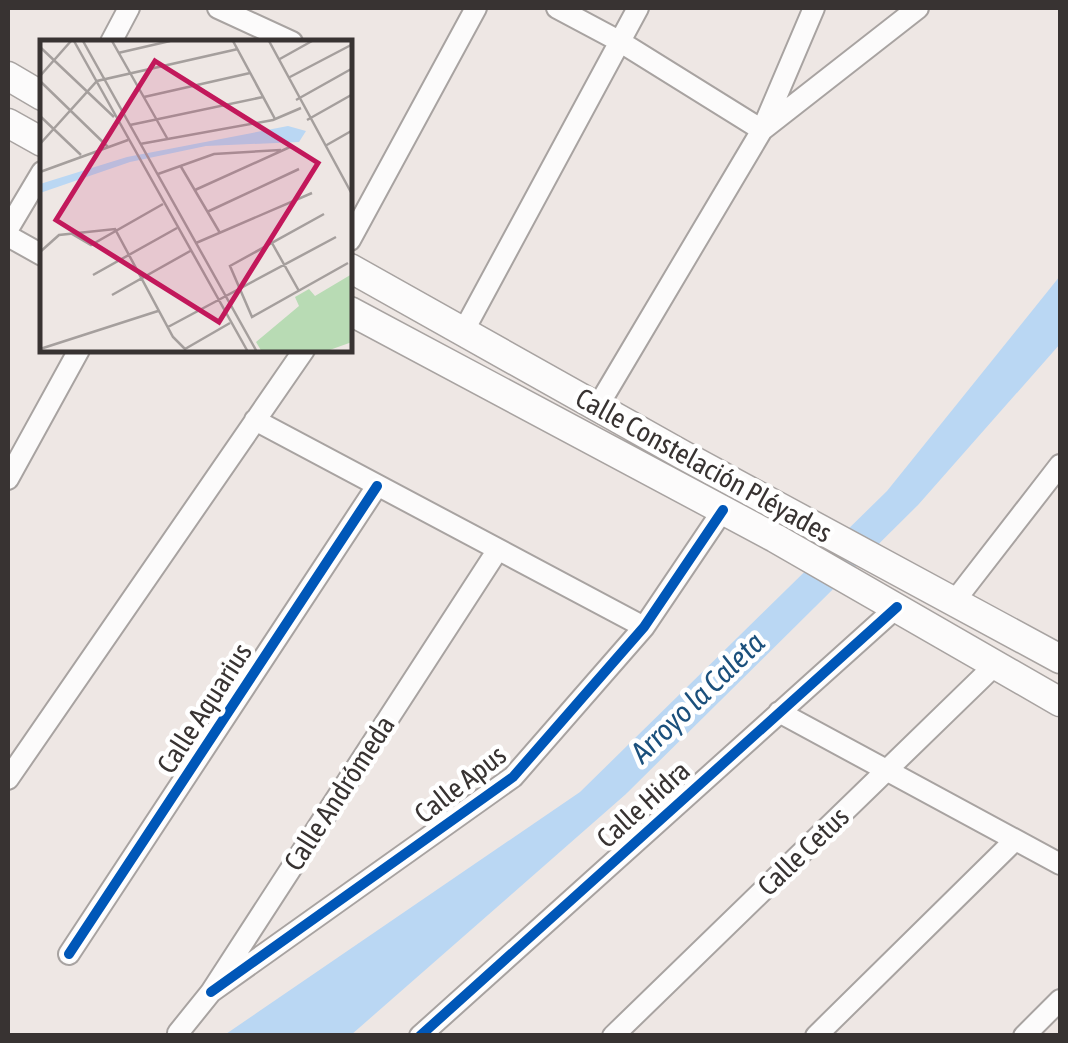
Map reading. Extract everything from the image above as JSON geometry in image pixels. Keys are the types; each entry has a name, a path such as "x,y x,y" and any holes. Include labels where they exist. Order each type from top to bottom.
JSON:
{"main road":[{"path":"8,76 40,95"},
{"path":"8,123 40,141"},
{"name":"Calle Constelación Pléyades","path":"352,269 952,603 1054,653"},
{"name":"Calle Constelación Pléyades","path":"352,313 775,538 1060,702"}],"street":[{"path":"112,40 129,8"},
{"path":"218,8 288,40"},
{"path":"352,236 476,8"},
{"path":"557,8 762,130"},
{"path":"463,332 638,8"},
{"path":"598,406 762,130 814,8"},
{"path":"762,130 918,8"},
{"path":"40,176 8,232 40,254"},
{"path":"8,478 78,352"},
{"path":"8,779 303,352"},
{"path":"256,420 644,627"},
{"path":"952,603 1060,465"},
{"name":"Calle Aquarius","path":"70,954 377,486"},
{"path":"1035,496 1060,501"},
{"name":"Calle Apus","path":"211,992 513,777 644,627 723,510"},
{"name":"Calle Andrómeda","path":"178,1033 211,992 496,550"},
{"name":"Calle Hidra","path":"420,1036 779,712 892,604"},
{"name":"Calle Cetus","path":"613,1036 994,666"},
{"path":"779,712 1060,864"},
{"path":"816,1036 1015,840"},
{"path":"1024,1036 1060,1000"}],"water":[{"name":"Arroyo la Caleta","path":"1060,276 1060,344 918,505 626,794 351,1035 223,1036 580,792 887,491"}],"cycle path":[{"path":"69,954 377,486"},
{"path":"211,992 513,777 644,627 723,510"},
{"path":"420,1036 897,607"}]}
